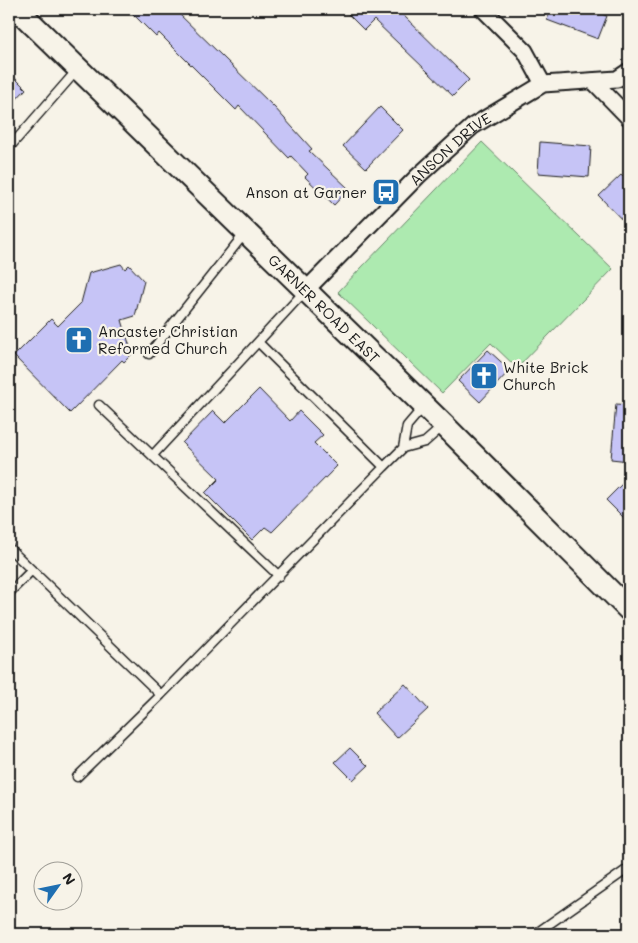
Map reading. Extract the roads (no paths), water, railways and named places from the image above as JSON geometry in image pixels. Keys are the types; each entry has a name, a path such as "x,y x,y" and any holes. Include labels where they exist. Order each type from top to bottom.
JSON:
{"main road":[{"name":"GARNER ROAD EAST","path":"17,9 245,233 306,290 629,610"}],"street":[{"path":"483,9 526,51 543,84"},
{"name":"ANSON DRIVE","path":"306,290 418,176 472,126 543,84 617,79 629,71"},
{"path":"592,81 629,118"}],"lane":[{"path":"9,148 78,69"},
{"path":"149,354 245,233"},
{"path":"153,455 306,290"},
{"path":"258,342 384,467"},
{"path":"99,405 278,576"},
{"path":"403,448 407,426 424,406"},
{"path":"77,777 403,448 425,442 444,426"},
{"path":"9,548 160,695"},
{"path":"9,593 32,570"},
{"path":"535,934 629,868"}],"place":[{"name":"Anson at Garner","path":"386,192"},
{"name":"Ancaster Christian Reformed Church","path":"79,340"},
{"name":"White Brick Church","path":"484,376"}]}
